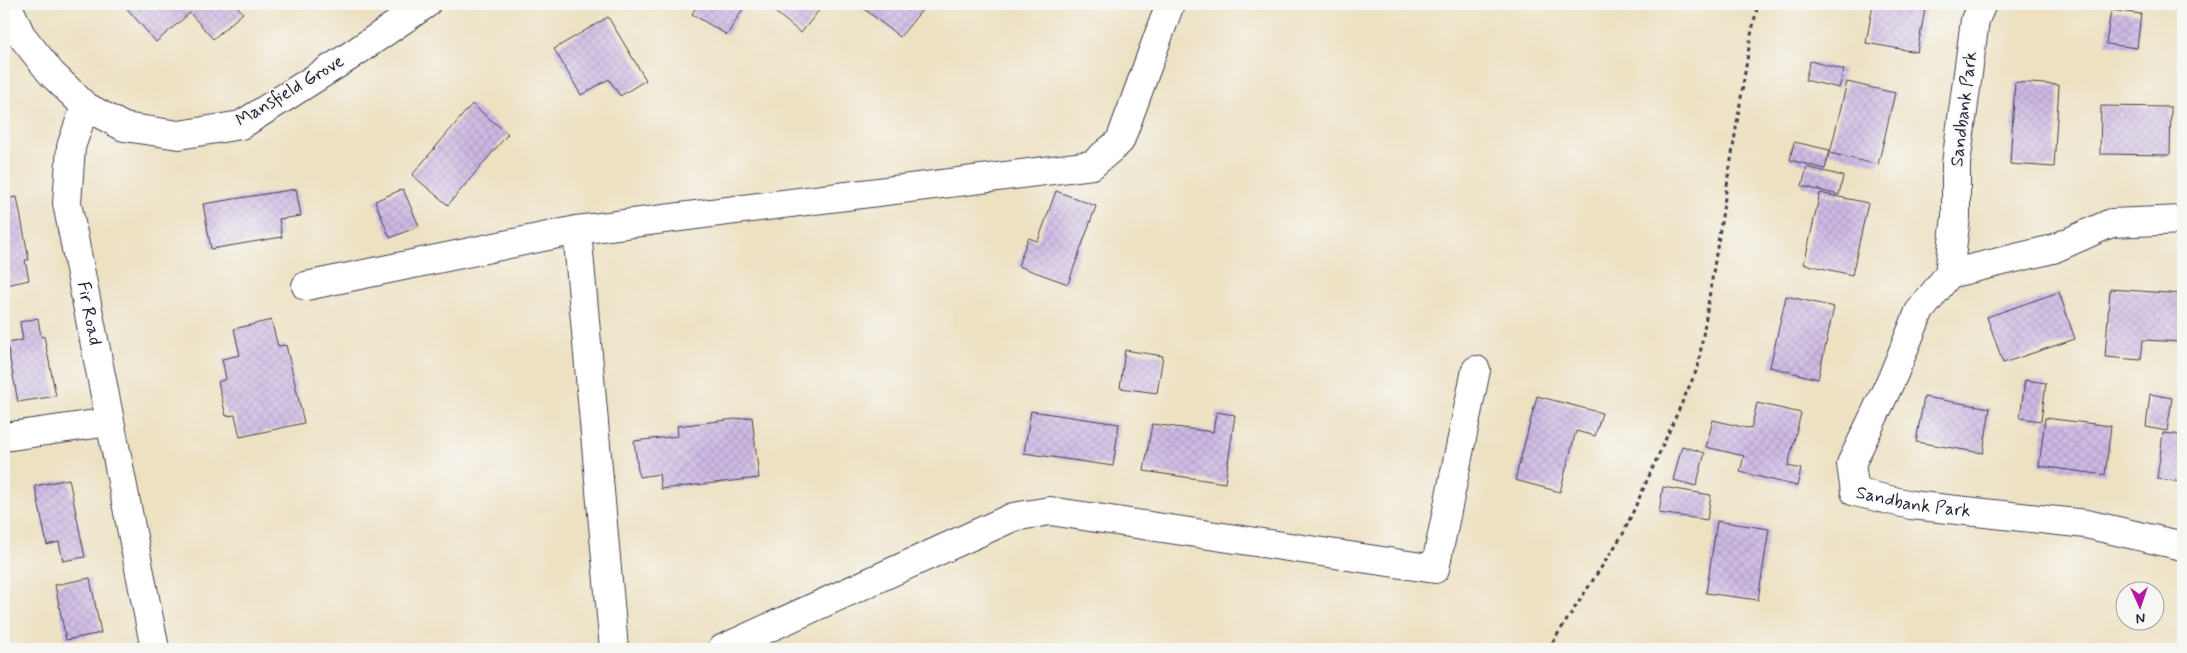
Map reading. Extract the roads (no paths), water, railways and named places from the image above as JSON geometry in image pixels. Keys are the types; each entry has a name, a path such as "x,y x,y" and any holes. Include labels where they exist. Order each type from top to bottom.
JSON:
{"street":[{"path":"7,4 21,35 51,73 85,106"},
{"name":"Mansfield Grove","path":"85,106 124,126 179,135 241,125 347,58 426,4"},
{"path":"306,286 577,230 1092,165 1120,141 1170,4"},
{"name":"Sandbank Park","path":"1982,4 1975,20 1956,164 1956,217 1948,274 1920,312 1893,376 1851,464 1855,492 1911,505 2086,524 2183,546"},
{"name":"Fir Road","path":"85,106 70,147 67,203 154,649"},
{"path":"1948,274 2052,249 2111,224 2183,220"},
{"path":"577,230 614,649"},
{"path":"722,649 1013,517 1050,511 1435,569 1476,370"},
{"path":"4,437 110,422"}]}
